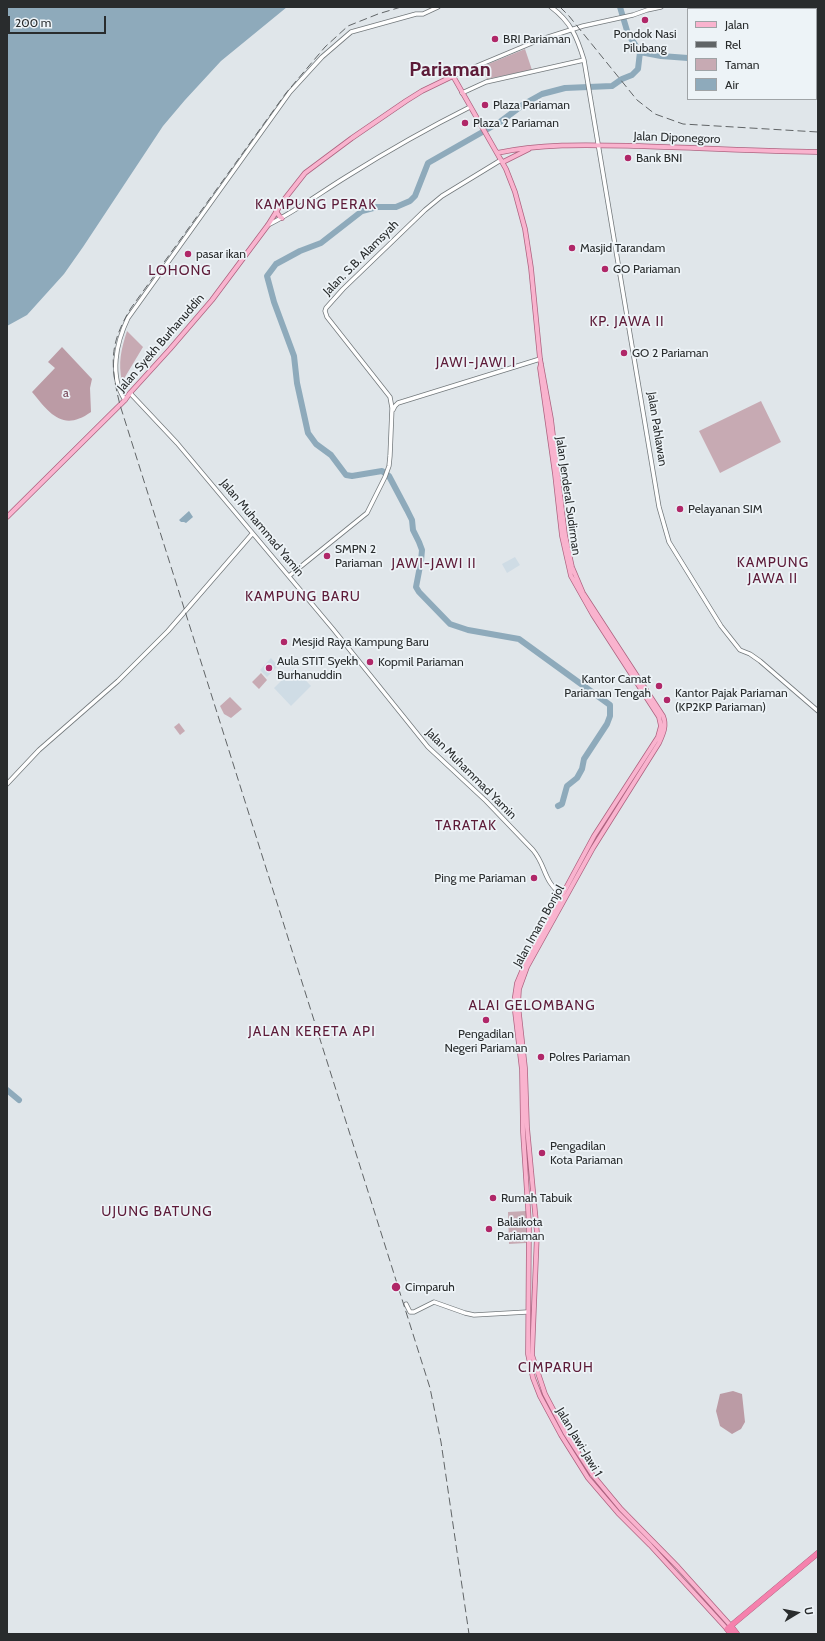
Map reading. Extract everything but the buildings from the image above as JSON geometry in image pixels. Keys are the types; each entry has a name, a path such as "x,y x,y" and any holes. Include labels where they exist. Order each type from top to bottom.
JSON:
{"highway":[{"path":"729,1628 818,1553"},
{"path":"729,1628 731,1634"},
{"path":"729,1628 737,1634"}],"main road":[{"name":"Jalan Syekh Burhanuddin","path":"7,517 125,400 130,392 170,349 208,305 268,225 276,211 296,184 317,163 406,101 452,76"},
{"name":"Jalan Jenderal Sudirman","path":"452,76 502,161 514,187 525,229 531,268 541,361 540,368 560,508 562,536 569,568 576,586 641,684 664,724"},
{"name":"Jalan Diponegoro","path":"497,153 535,147 598,146 818,152"},
{"name":"Jalan Diponegoro","path":"502,161 535,147"},
{"path":"276,211 282,218"},
{"name":"Jalan Imam Bonjol","path":"564,897 594,836 649,751 664,724"},
{"name":"Jalan Imam Bonjol","path":"530,1234 524,1094 524,1057 518,1022 519,989 522,977 533,952 564,897 659,743 664,724"},
{"path":"594,836 599,839"},
{"name":"Jalan Imam Bonjol","path":"528,1168 537,1233"},
{"path":"530,1223 536,1223"},
{"path":"530,1234 537,1233"},
{"name":"Jalan Jawi-Jawi 1","path":"537,1233 530,1354 545,1394 576,1449 592,1474 620,1511"},
{"name":"Jalan Jawi-Jawi 1","path":"530,1234 527,1312 533,1378 540,1396 571,1452 588,1478 620,1511"},
{"path":"528,1284 534,1285"},
{"path":"571,1452 576,1449"},
{"path":"620,1511 676,1569 729,1628"}],"street":[{"path":"125,400 119,388 116,362 120,336 128,318 290,92 322,57 351,32 416,14 423,14 438,7"},
{"path":"551,7 564,18 573,29"},
{"path":"452,76 539,40 573,29 634,15 646,10 661,7"},
{"name":"Jalan Pahlawan","path":"573,29 584,60 659,507 667,536 694,585 720,626 732,641 740,650 750,654 760,661 818,711"},
{"path":"462,93 486,82 584,60"},
{"path":"268,225 282,218 346,177 470,106"},
{"name":"Jalan. S.B. Alamsyah","path":"390,397 327,317 325,310 343,289 425,210 448,193 502,161"},
{"path":"391,415 398,403 541,361"},
{"name":"Jalan Muhammad Yamin","path":"130,392 177,443 252,534 284,570 428,747 483,798 533,850 538,857 548,882 564,897"},
{"path":"390,397 398,403"},
{"path":"289,576 364,516 385,477 389,466 391,415 390,397"},
{"path":"7,784 39,750 118,681 168,631 252,534"},
{"path":"284,570 293,572"},
{"path":"406,1304 408,1311 410,1312 414,1312 434,1302 474,1315 527,1312"}],"shaded area":[{"path":"515,557 520,565 507,573 502,564"},
{"name":"Aula STIT Syekh Burhanuddin","path":"271,658 278,666 267,677 260,670"},
{"path":"294,668 311,686 291,706 274,688"}],"green space":[{"path":"525,49 532,70 487,79 481,67"},
{"path":"127,331 143,347 122,382 120,368 121,356"},
{"name":"a","path":"62,347 92,379 90,388 91,412 81,418 72,420 58,418 45,407 32,392 55,368 48,362"},
{"path":"761,401 781,442 720,473 699,431"},
{"path":"261,673 267,680 259,689 252,682"},
{"path":"230,697 242,709 231,718 224,714 220,706"},
{"path":"179,723 185,731 180,735 174,727"},
{"path":"526,1211 526,1243 509,1244 508,1212"},
{"path":"733,1391 742,1394 745,1422 741,1429 732,1434 720,1426 716,1411 720,1394"}],"water":[{"path":"7,7 287,7 221,61 185,100 163,126 64,274 27,315 7,326"},
{"path":"189,511 193,517 186,523 181,522 179,520"}],"waterway":[{"path":"620,7 628,34 640,52 661,56 687,58"},
{"path":"558,806 562,804 567,786 577,778 582,769 584,759 607,724 610,716 610,705 519,639 468,630 450,624 419,592 416,587 422,550 413,530 412,520 389,476 382,471 352,476 346,475 331,455 316,444 308,433 297,383 294,356 274,302 267,276 276,264 300,251 321,243 362,211 377,207 396,207 410,201 415,196 428,163 500,122 524,104 542,94 565,88 612,86 622,79 632,75 638,69 640,52"},
{"path":"7,1090 19,1100"}],"railway":[{"path":"401,7 348,26 325,47 286,93 131,308 115,344 113,366 120,405 430,1388 441,1442 469,1634"},
{"path":"560,7 637,100 655,114 683,124 818,132"}],"place":[{"name":"Pondok Nasi Pilubang","path":"645,20"},
{"name":"BRI Pariaman","path":"495,39"},
{"name":"Plaza Pariaman","path":"485,105"},
{"name":"Plaza 2 Pariaman","path":"465,123"},
{"name":"Bank BNI","path":"628,158"},
{"name":"Masjid Tarandam","path":"572,248"},
{"name":"pasar ikan","path":"188,254"},
{"name":"GO Pariaman","path":"605,269"},
{"name":"GO 2 Pariaman","path":"624,353"},
{"name":"Pelayanan SIM","path":"680,509"},
{"name":"SMPN 2 Pariaman","path":"327,556"},
{"name":"Mesjid Raya Kampung Baru","path":"284,642"},
{"name":"Kopmil Pariaman","path":"370,662"},
{"name":"Aula STIT Syekh Burhanuddin","path":"269,668"},
{"name":"Kantor Camat Pariaman Tengah","path":"659,686"},
{"name":"Kantor Pajak Pariaman (KP2KP Pariaman)","path":"667,700"},
{"name":"Ping me Pariaman","path":"534,878"},
{"name":"Pengadilan Negeri Pariaman","path":"486,1020"},
{"name":"Polres Pariaman","path":"541,1057"},
{"name":"Pengadilan Kota Pariaman","path":"542,1153"},
{"name":"Rumah Tabuik","path":"493,1198"},
{"name":"Balaikota Pariaman","path":"489,1229"},
{"name":"Cimparuh","path":"396,1287"}],"district":[{"name":"Pariaman","path":"450,70"},
{"name":"KAMPUNG PERAK","path":"316,205"},
{"name":"LOHONG","path":"180,271"},
{"name":"KP. JAWA II","path":"627,322"},
{"name":"JAWI-JAWI I","path":"476,363"},
{"name":"JAWI-JAWI II","path":"434,564"},
{"name":"KAMPUNG JAWA II","path":"773,572"},
{"name":"KAMPUNG BARU","path":"303,597"},
{"name":"TARATAK","path":"466,826"},
{"name":"ALAI GELOMBANG","path":"532,1006"},
{"name":"JALAN KERETA API","path":"312,1032"},
{"name":"UJUNG BATUNG","path":"157,1212"},
{"name":"CIMPARUH","path":"556,1368"}]}
